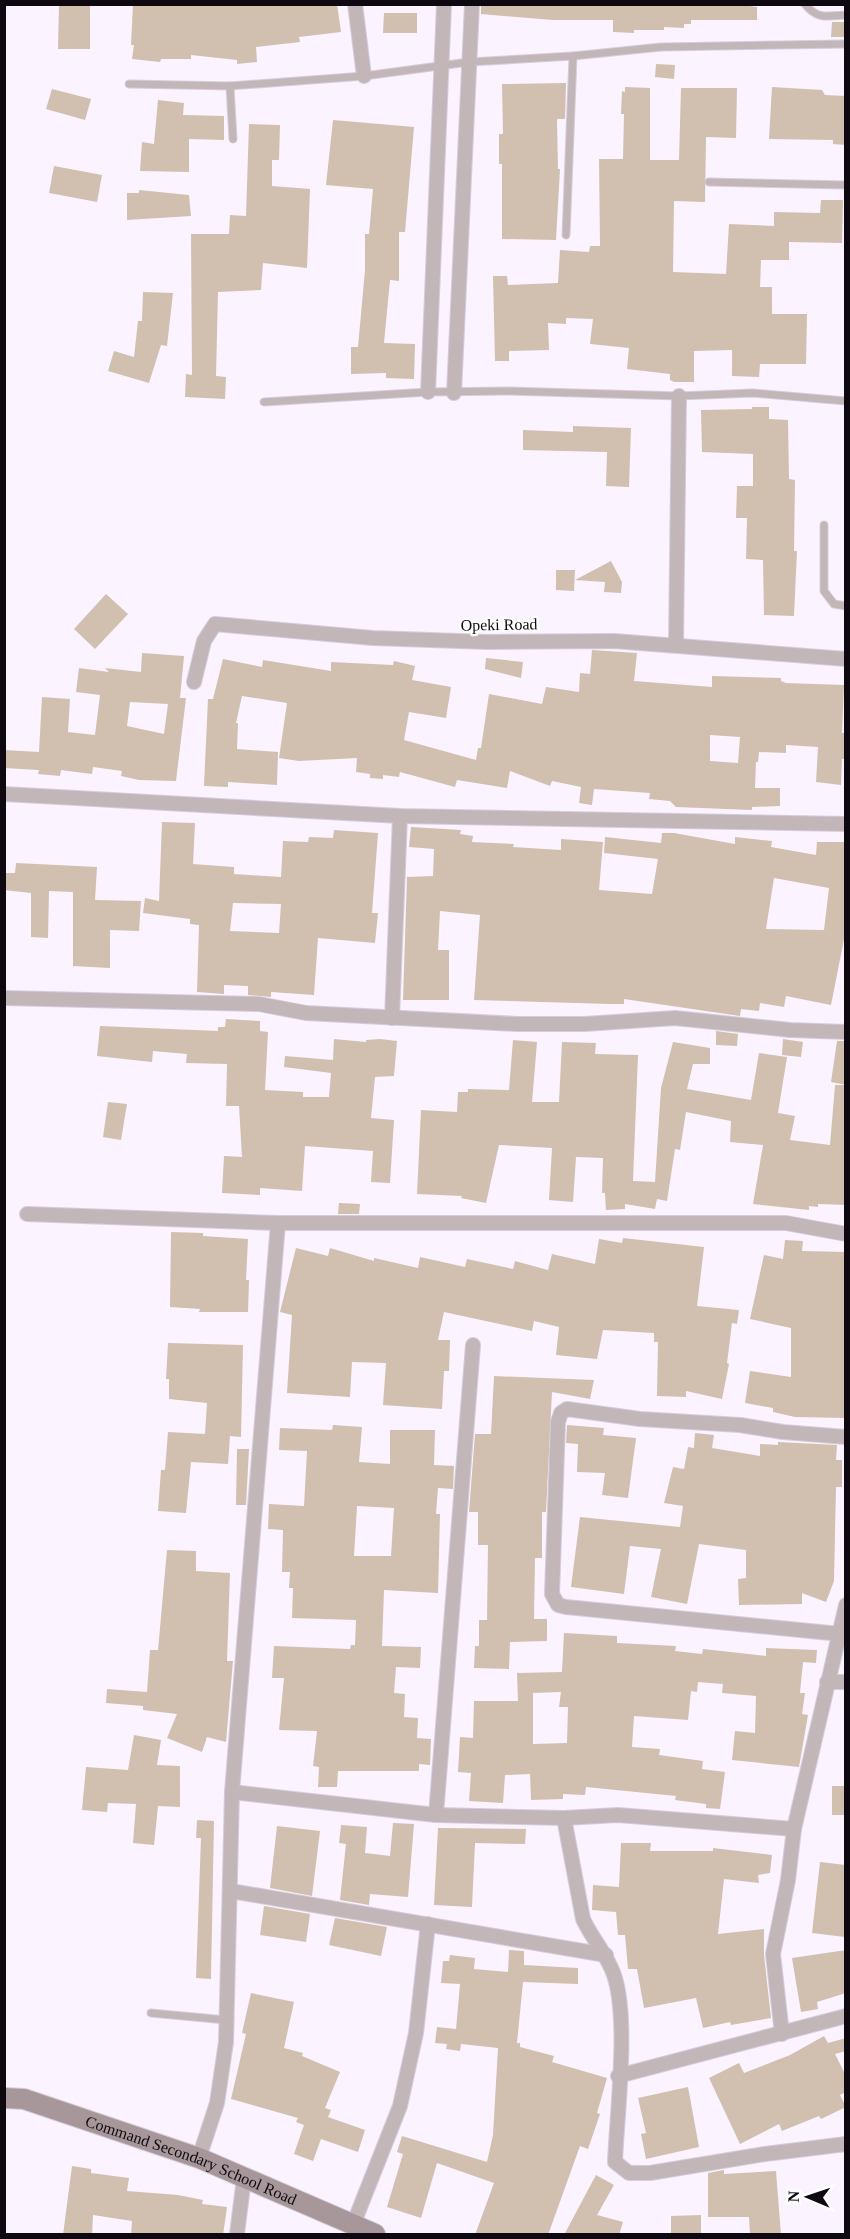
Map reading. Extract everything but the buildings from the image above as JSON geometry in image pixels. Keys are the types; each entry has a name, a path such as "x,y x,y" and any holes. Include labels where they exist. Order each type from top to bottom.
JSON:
{"main road":[{"name":"Command Secondary School Road","path":"14,2099 199,2158 375,2235"}],"street":[{"path":"354,4 364,76"},
{"path":"428,392 444,4"},
{"path":"454,393 472,4"},
{"path":"676,645 679,396"},
{"name":"Opeki Road","path":"194,682 204,641 214,624 373,638 487,642 591,640 846,658"},
{"path":"4,794 400,816 846,824"},
{"path":"392,1018 400,816"},
{"path":"4,998 259,1004 306,1013 547,1024 675,1018 790,1030 846,1032"},
{"path":"27,1214 278,1223 786,1223 846,1234"},
{"path":"199,2158 217,2103 226,2020 232,1792 278,1223"},
{"path":"436,1815 473,1345"},
{"path":"840,1634 558,1605 552,1593 553,1558 558,1422 561,1413 567,1409 640,1419 740,1425 783,1432 846,1437"},
{"path":"782,2034 773,1954 788,1880 794,1829 846,1605"},
{"path":"827,1682 846,1682"},
{"path":"232,1792 436,1815 564,1818 618,1815 794,1829"},
{"path":"564,1818 583,1918 590,1934 606,1955 620,2002 615,2162 629,2173 650,2174 765,2154 846,2144"},
{"path":"231,1891 606,1955"},
{"path":"353,2225 400,2106 416,2033 428,1924"},
{"path":"618,2076 846,2016"},
{"path":"237,2235 244,2178"}],"lane":[{"path":"805,4 816,15 824,18 846,15"},
{"path":"129,84 230,86 364,76 469,62 573,56 661,47 846,44"},
{"path":"566,235 573,56"},
{"path":"230,86 233,139"},
{"path":"709,182 846,185"},
{"path":"264,402 428,392 508,391 679,396 753,393 846,401"},
{"path":"824,525 824,591 834,604 846,606"},
{"path":"151,2013 226,2020"}]}
